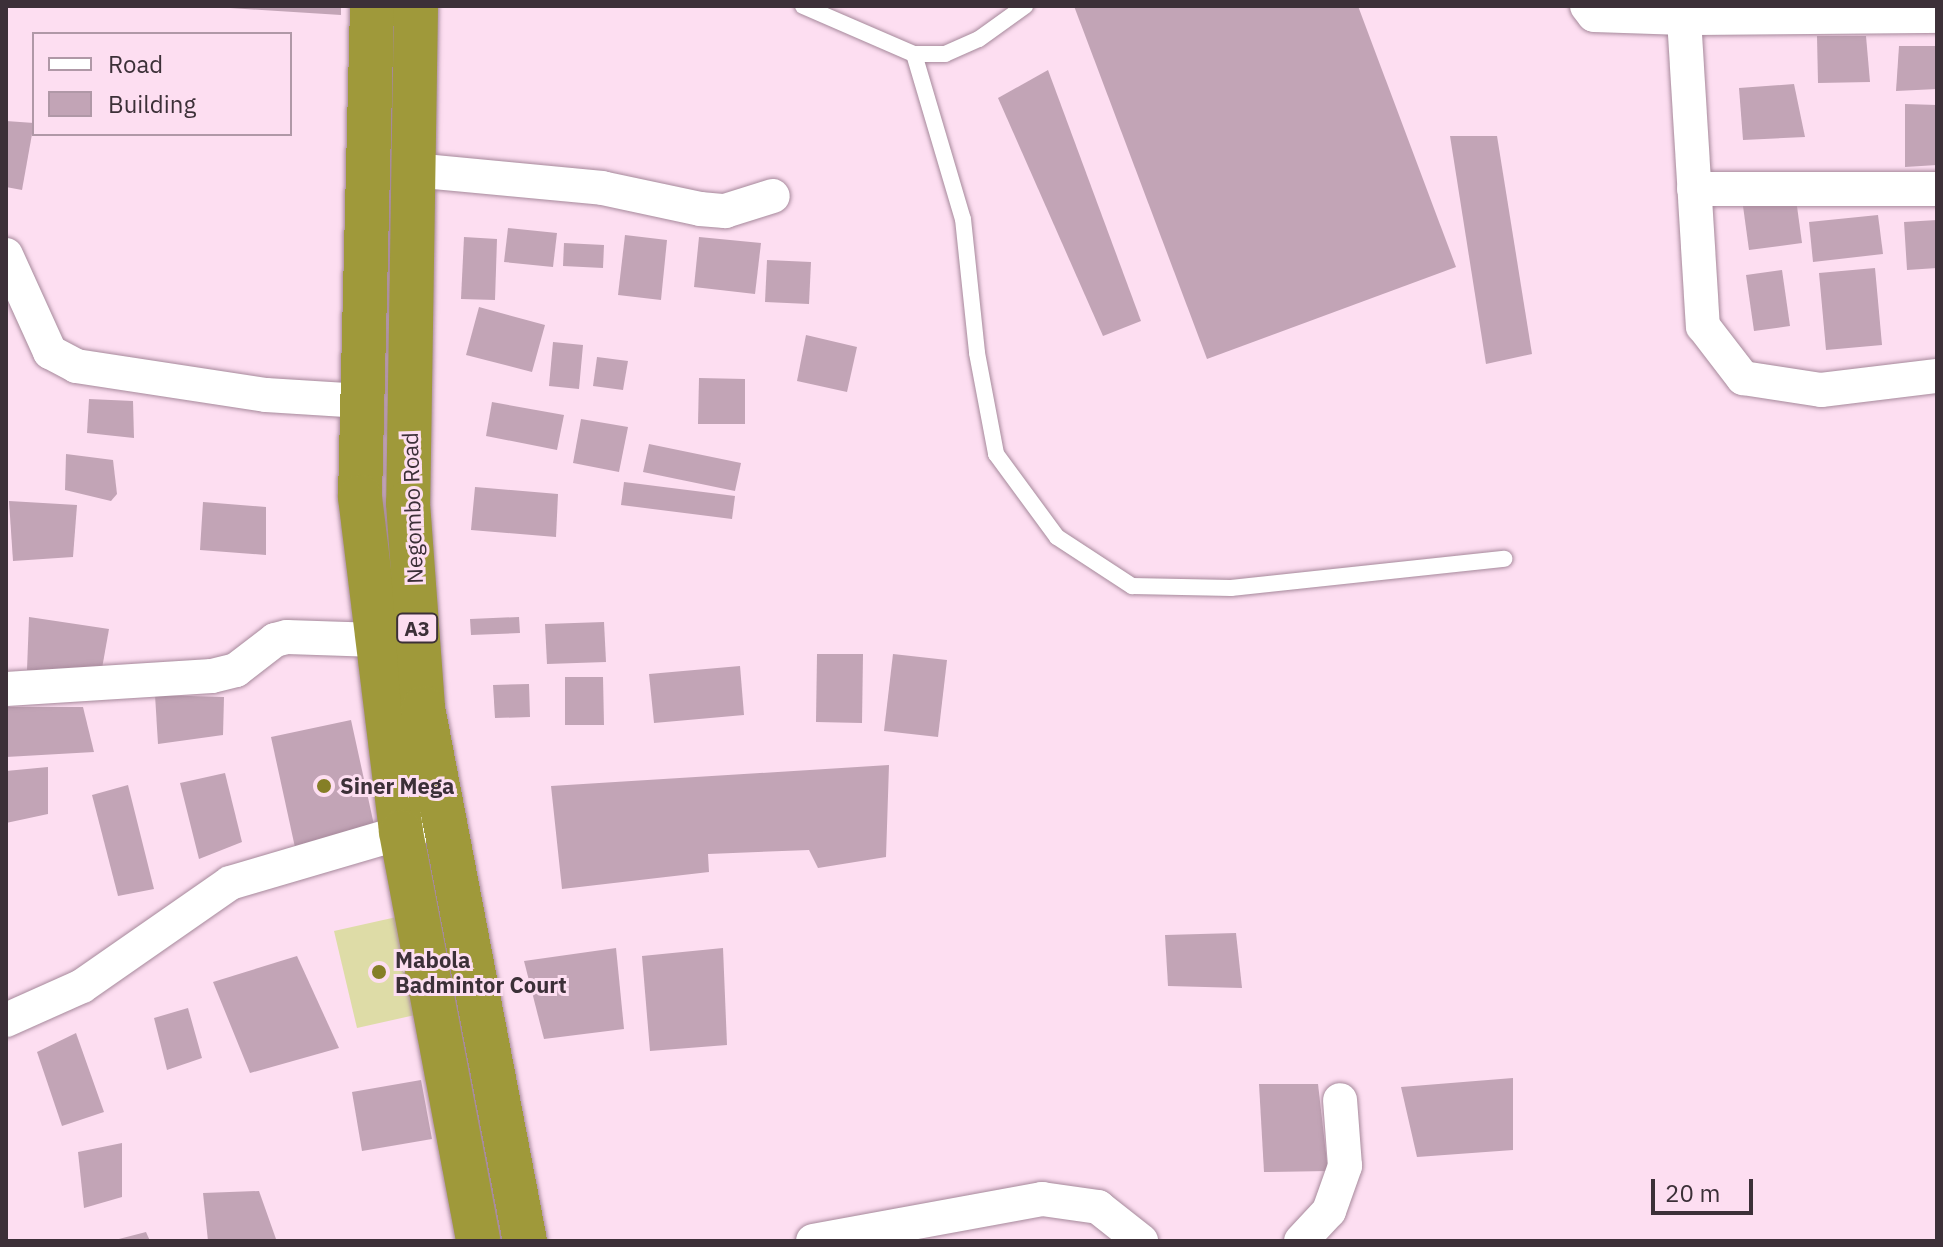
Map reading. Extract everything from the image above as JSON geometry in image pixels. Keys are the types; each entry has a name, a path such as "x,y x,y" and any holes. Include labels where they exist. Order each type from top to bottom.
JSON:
{"highway":[{"name":"Negombo Road","path":"372,6 360,497 401,832 478,1241"},
{"name":"Negombo Road","path":"416,6 408,503 423,708 525,1241"}],"street":[{"path":"1587,6 1594,15 1684,18 1937,16"},
{"path":"1684,18 1703,326 1743,378 1821,390 1937,376"},
{"path":"413,170 602,188 700,209 725,211 773,196"},
{"path":"1694,189 1937,189"},
{"path":"6,255 50,352 76,366 266,395 362,401"},
{"path":"6,689 212,676 236,670 275,640 287,637 377,640"},
{"path":"6,1020 82,986 230,883 444,820"},
{"path":"1301,1241 1329,1211 1345,1166 1340,1100"},
{"path":"813,1241 1042,1199 1098,1207 1141,1241"}],"lane":[{"path":"803,6 914,54 945,54 979,39 1025,6"},
{"path":"914,54 963,219 977,353 996,454 1057,537 1132,586 1231,588 1504,559"}],"shaded area":[{"name":"Mabola Badmintor Court","path":"401,916 424,1013 357,1028 334,931"}],"building":[{"path":"341,6 341,15 230,8"},
{"path":"1074,6 1358,6 1456,267 1207,359"},
{"path":"1817,36 1866,36 1870,82 1818,83"},
{"path":"1899,46 1937,46 1937,89 1896,91"},
{"path":"1048,70 1141,321 1103,336 998,98"},
{"path":"1794,84 1805,137 1743,140 1739,88"},
{"path":"1905,104 1937,105 1937,165 1905,167"},
{"path":"6,121 32,123 22,190 6,187"},
{"path":"1450,136 1497,136 1532,354 1486,364"},
{"path":"1796,199 1802,243 1749,250 1743,206"},
{"path":"1878,215 1883,254 1813,262 1809,222"},
{"path":"1937,220 1937,268 1907,270 1904,222"},
{"path":"508,228 557,233 553,267 504,262"},
{"path":"625,235 667,240 661,300 618,295"},
{"path":"464,237 497,239 495,300 461,299"},
{"path":"699,237 761,243 755,294 694,287"},
{"path":"564,243 604,245 603,268 563,266"},
{"path":"767,260 811,262 809,304 765,302"},
{"path":"1875,268 1882,345 1826,350 1819,273"},
{"path":"1782,270 1790,326 1754,331 1746,275"},
{"path":"479,307 545,325 532,372 466,355"},
{"path":"806,335 857,347 847,392 797,381"},
{"path":"553,342 583,345 579,389 549,386"},
{"path":"597,357 628,361 623,390 593,386"},
{"path":"699,378 745,379 745,424 698,424"},
{"path":"89,399 133,401 134,438 87,433"},
{"path":"492,402 564,415 557,450 486,436"},
{"path":"581,419 628,427 619,472 573,463"},
{"path":"649,444 741,463 735,491 643,472"},
{"path":"66,454 113,460 117,494 111,501 65,490"},
{"path":"624,482 735,496 732,519 621,505"},
{"path":"475,487 558,494 556,537 471,530"},
{"path":"9,501 77,505 73,557 13,561"},
{"path":"203,502 266,507 266,555 200,550"},
{"path":"29,617 109,629 101,674 27,670"},
{"path":"519,617 520,633 471,635 470,619"},
{"path":"604,622 606,662 547,664 545,624"},
{"path":"817,654 863,654 862,723 816,722"},
{"path":"893,654 947,660 938,737 884,731"},
{"path":"740,666 744,715 654,723 649,674"},
{"path":"565,677 603,677 604,725 565,725"},
{"path":"529,684 530,717 495,718 493,685"},
{"path":"155,695 224,697 223,735 158,744"},
{"path":"6,707 83,707 94,752 6,757"},
{"name":"Siner Mega","path":"351,720 376,834 296,852 271,737"},
{"path":"889,765 886,857 818,868 809,850 708,854 709,872 562,889 551,786"},
{"path":"48,767 48,814 6,823 6,771"},
{"path":"225,773 242,842 199,859 180,783"},
{"path":"128,785 154,889 118,896 92,795"},
{"path":"1236,933 1242,988 1168,986 1165,935"},
{"path":"616,948 624,1029 544,1039 524,961"},
{"path":"723,948 727,1045 650,1051 642,956"},
{"path":"297,956 339,1048 250,1073 213,982"},
{"path":"188,1008 202,1058 167,1070 154,1018"},
{"path":"76,1033 104,1112 62,1126 37,1052"},
{"path":"1513,1078 1513,1150 1417,1157 1401,1087"},
{"path":"421,1080 432,1139 362,1151 352,1092"},
{"path":"1259,1084 1318,1084 1328,1171 1264,1172"},
{"path":"122,1143 122,1197 84,1208 78,1152"},
{"path":"259,1191 276,1239 208,1241 203,1193"},
{"path":"146,1232 150,1241 115,1240"}],"place":[{"name":"Siner Mega","path":"324,786"},
{"name":"Mabola Badmintor Court","path":"379,972"}]}
